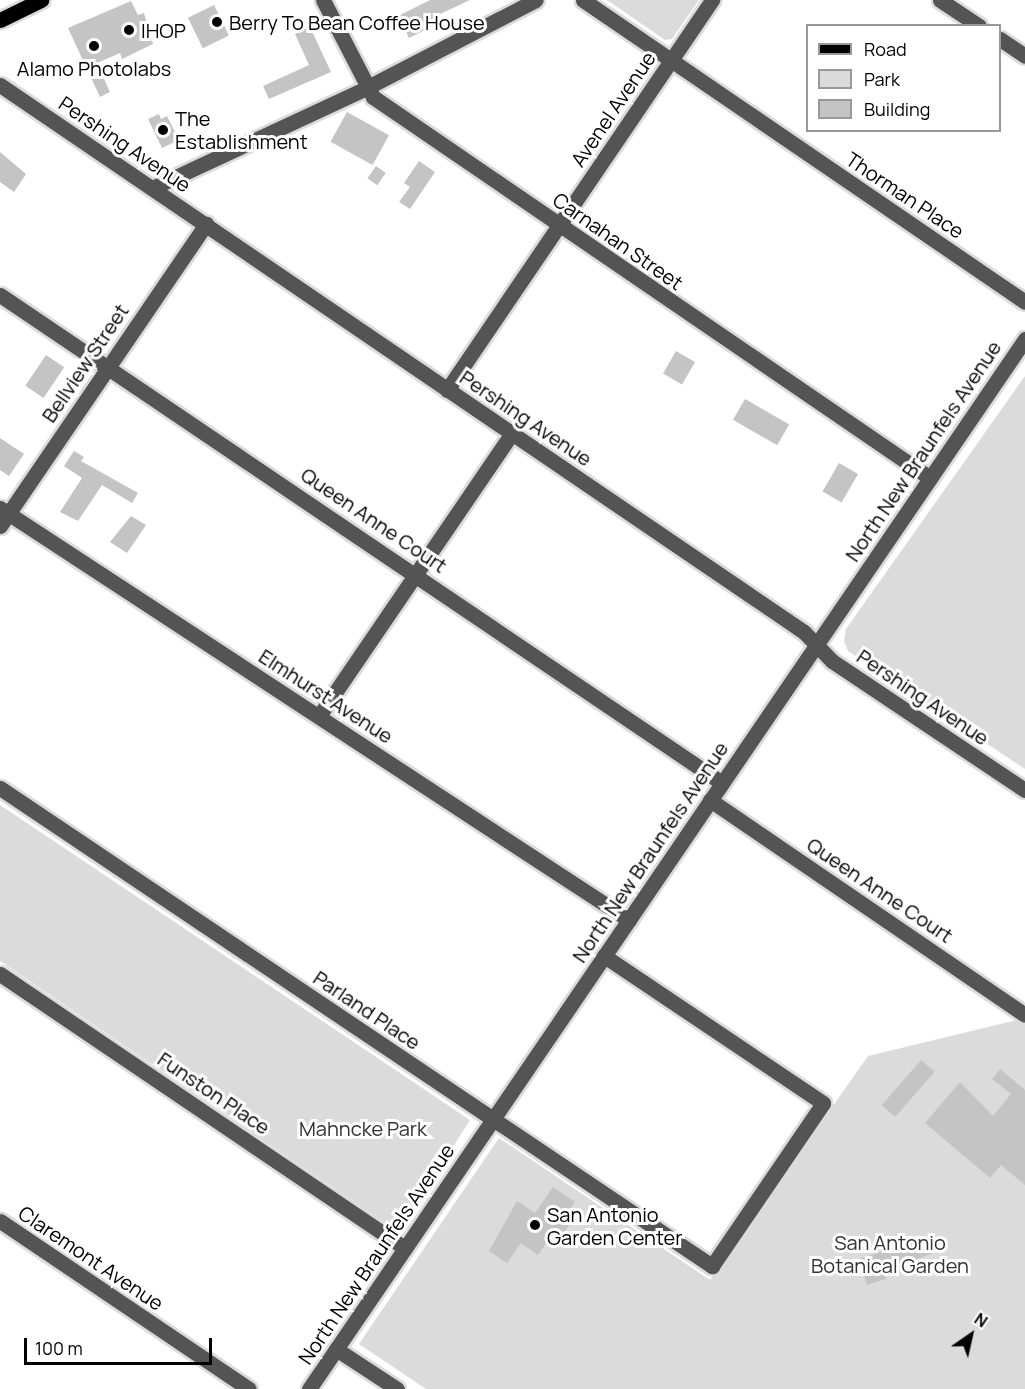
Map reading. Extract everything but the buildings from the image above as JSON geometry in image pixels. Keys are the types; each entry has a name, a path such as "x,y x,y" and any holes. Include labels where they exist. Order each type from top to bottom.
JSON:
{"main road":[{"path":"0,20 41,0"}],"street":[{"name":"Carnahan Street","path":"323,0 366,88 559,225 930,478"},
{"path":"152,188 366,88 536,0"},
{"name":"Thorman Place","path":"583,0 670,62 1025,302"},
{"name":"Avenel Avenue","path":"447,390 712,0"},
{"path":"940,0 976,24"},
{"path":"1001,40 1025,56"},
{"name":"Pershing Avenue","path":"0,85 804,632 832,661 1025,790"},
{"name":"Bellview Street","path":"3,516 206,224"},
{"name":"Queen Anne Court","path":"0,295 417,574 722,783"},
{"name":"North New Braunfels Avenue","path":"309,1389 1025,339"},
{"path":"319,716 512,433"},
{"name":"Elmhurst Avenue","path":"3,516 319,716 629,920"},
{"name":"Parland Place","path":"0,788 712,1266 823,1103 604,956"},
{"name":"Queen Anne Court","path":"710,800 1025,1014"},
{"name":"Funston Place","path":"0,974 405,1248"},
{"name":"Claremont Avenue","path":"0,1221 249,1389"},
{"path":"336,1349 396,1389"}],"green space":[{"path":"607,0 699,0 672,39 665,40"},
{"path":"1025,376 1025,769 848,651 844,641 846,629"},
{"name":"Mahncke Park","path":"0,805 470,1120 399,1232 0,961"},
{"name":"San Antonio Botanical Garden","path":"1025,1018 1025,1389 426,1389 359,1344 499,1138 710,1280 868,1056"}],"place":[{"name":"Berry To Bean Coffee House","path":"217,22"},
{"name":"IHOP","path":"129,30"},
{"name":"Alamo Photolabs","path":"94,46"},
{"name":"The Establishment","path":"163,130"},
{"name":"San Antonio Garden Center","path":"535,1225"}]}
